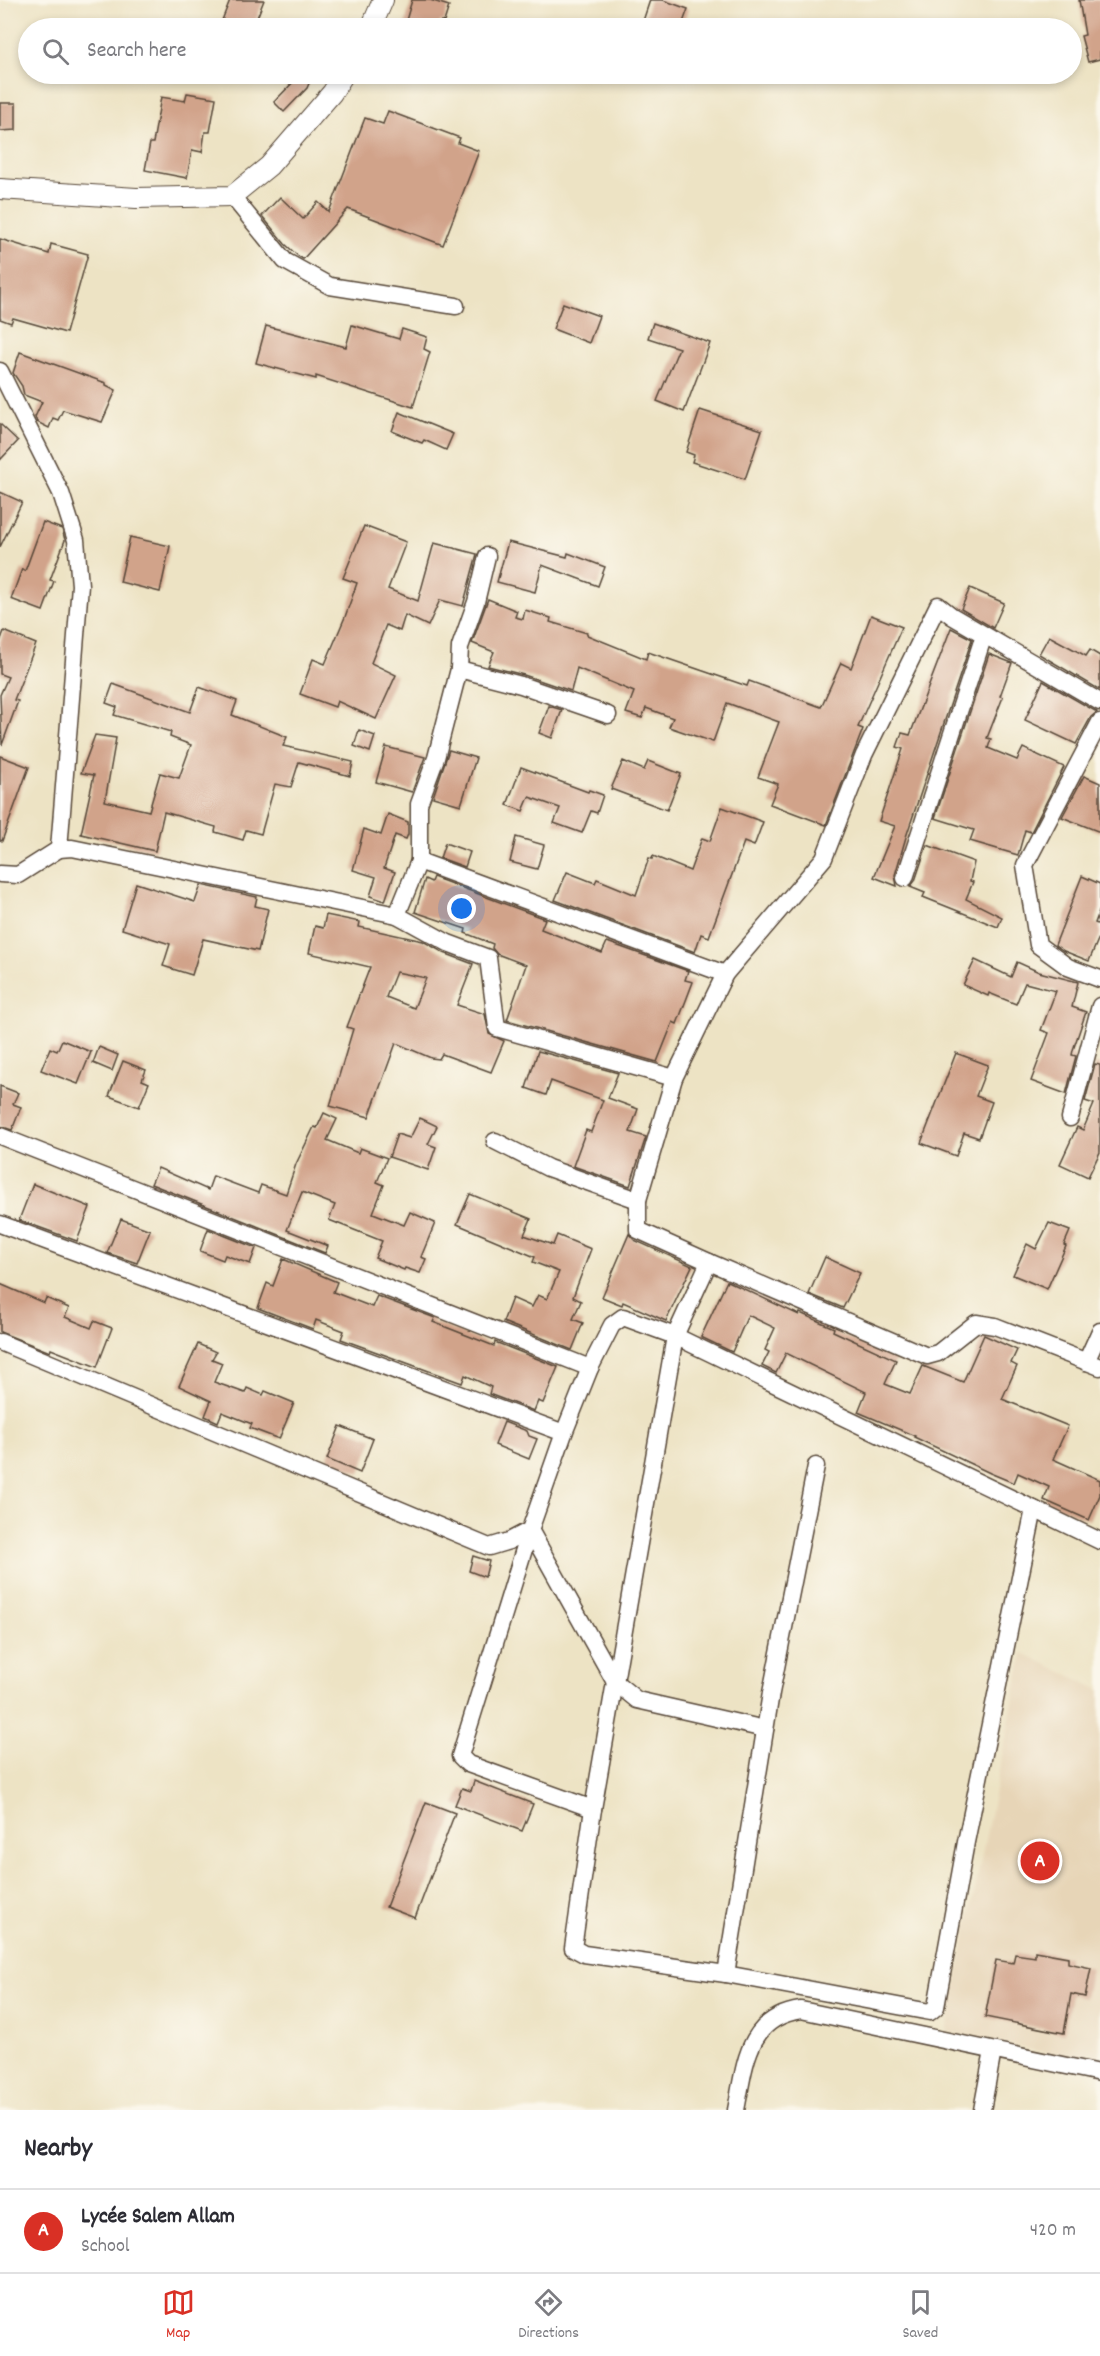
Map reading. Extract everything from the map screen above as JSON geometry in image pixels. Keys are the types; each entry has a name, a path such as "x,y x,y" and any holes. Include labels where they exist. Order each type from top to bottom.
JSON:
{"street":[{"path":"375,18 383,0"},
{"path":"0,189 136,198 232,196 269,166 338,84"},
{"path":"232,196 285,261 330,286 456,306"},
{"path":"0,371 61,493 76,540 80,585 59,849"},
{"path":"397,915 419,861 419,804 436,758 459,669 460,647 476,602 487,556"},
{"path":"1100,702 938,605 864,755 824,858 725,974 674,1078 638,1200 638,1230 927,1356 938,1353 976,1323 995,1326 1093,1364 1100,1331"},
{"path":"905,878 984,634"},
{"path":"459,669 521,685 608,715"},
{"path":"1100,722 1025,865 1038,945 1068,967 1100,979"},
{"path":"0,874 18,875 59,849 72,848 397,915 448,943 488,958 497,1028 674,1078"},
{"path":"419,861 725,974"},
{"path":"1070,1118 1100,1006"},
{"path":"0,1136 590,1368"},
{"path":"495,1141 548,1168 638,1200"},
{"path":"0,1224 564,1433"},
{"path":"709,1262 675,1336 592,1809 573,1948 584,1954 726,1974 930,2012 936,2007 968,1832 1034,1509"},
{"path":"592,1809 468,1764 460,1756 530,1530 564,1433 590,1368 612,1325 623,1317 675,1336 1100,1541"},
{"path":"0,1342 489,1547 509,1542 530,1530"},
{"path":"726,1974 765,1729 816,1466"},
{"path":"530,1530 615,1682 637,1700 765,1729"},
{"path":"736,2110 748,2051 753,2040 769,2021 801,2010 1100,2073"},
{"path":"982,2110 993,2051"}],"shaded area":[{"path":"1023,1653 1100,1690 1100,2064 946,2032"}],"building":[{"path":"230,0 264,0 257,18 223,18"},
{"path":"412,0 430,0 449,6 445,18 407,18"},
{"path":"650,0 663,0 688,9 685,18 644,18"},
{"path":"1079,0 1100,0 1100,59 1088,62 1082,40 1082,36 1085,35"},
{"path":"291,84 309,84 284,112 274,102"},
{"path":"187,93 216,98 210,132 205,132 202,152 192,150 187,178 145,170 150,143 153,143 161,97 185,101"},
{"path":"0,103 16,103 16,130 0,131"},
{"path":"388,111 460,138 458,143 479,151 443,245 348,209 303,259 285,244 262,216 280,197 303,219 318,202 329,212 365,118 383,124"},
{"path":"0,239 49,254 51,244 88,254 66,333 13,318 11,323 0,319"},
{"path":"563,303 599,316 589,343 553,329"},
{"path":"653,323 710,343 684,412 657,401 679,348 648,338"},
{"path":"352,325 399,339 402,329 427,337 424,349 430,352 413,407 316,376 316,379 256,363 266,326 346,347"},
{"path":"20,352 106,383 116,390 102,422 63,410 58,420 53,418 49,428 37,422 35,417 42,402 24,395 22,386 13,373"},
{"path":"700,410 762,430 745,479 692,462 694,455 686,452"},
{"path":"399,412 453,434 446,450 424,440 422,443 392,431"},
{"path":"0,424 18,441 0,460"},
{"path":"0,492 22,502 0,547"},
{"path":"43,522 62,529 65,540 50,580 54,581 43,611 11,599 22,569 25,571"},
{"path":"364,526 406,542 388,589 418,601 434,543 477,554 463,606 440,600 428,626 405,615 400,631 386,625 371,663 396,675 376,719 337,701 335,707 300,694 313,659 325,664 345,617 357,583 343,578"},
{"path":"130,537 170,546 160,592 120,582"},
{"path":"508,542 567,557 568,553 605,567 598,586 542,565 535,592 497,582"},
{"path":"970,588 1004,603 993,628 961,609"},
{"path":"488,599 517,611 515,617 523,619 525,610 551,618 550,622 587,633 587,635 646,659 648,652 747,686 749,681 821,707 841,663 851,668 871,615 902,627 858,727 863,729 826,825 770,804 778,784 758,777 779,722 727,703 713,742 669,727 673,718 646,708 642,718 626,713 634,692 577,668 571,691 488,666 494,652 472,643"},
{"path":"951,628 972,639 906,837 895,875 897,886 874,877 895,826 879,821 903,749 897,747 902,733 910,735"},
{"path":"4,631 36,644 14,700 18,701 2,745 0,695 8,677 0,674 0,642"},
{"path":"1049,636 1086,656 1090,650 1100,656 1100,690 1039,654"},
{"path":"989,654 1012,663 1000,696 1003,697 987,738 991,739 988,748 1017,760 1023,748 1064,767 1031,832 1025,830 1018,855 970,841 974,830 935,818"},
{"path":"1043,681 1097,712 1091,717 1076,744 1025,720"},
{"path":"113,684 190,712 199,687 237,701 232,715 287,737 283,746 353,762 350,776 299,762 291,787 275,784 261,834 246,830 243,840 215,832 216,827 164,812 155,851 81,834 94,775 81,773 95,735 116,738 105,801 149,811 160,773 179,778 191,745 170,737 171,732 114,715 117,707 106,703"},
{"path":"549,706 562,710 552,738 539,733"},
{"path":"359,730 375,736 370,752 354,746"},
{"path":"386,747 425,757 412,792 376,782"},
{"path":"449,750 476,758 461,805 433,797"},
{"path":"0,756 29,767 2,841 0,840"},
{"path":"623,761 644,770 648,761 681,774 667,810 611,789"},
{"path":"521,767 588,792 589,790 603,795 597,813 591,811 582,833 554,823 560,808 529,797 523,811 507,805"},
{"path":"1084,776 1100,783 1100,832 1062,817"},
{"path":"722,807 763,822 754,846 744,842 709,937 701,934 695,952 555,900 567,872 595,883 597,879 636,895 649,858 652,859 653,856 690,871 702,838 710,841"},
{"path":"388,814 408,822 408,834 406,839 395,835 384,868 395,872 385,901 370,896 376,877 353,870 364,829 381,835"},
{"path":"516,837 544,845 537,869 510,862"},
{"path":"445,843 470,852 465,867 440,858"},
{"path":"927,845 974,862 970,881 973,882 966,899 1002,917 998,927 923,897 925,893 910,887 915,881"},
{"path":"1082,876 1100,884 1100,909 1095,923 1100,925 1100,935 1089,961 1055,945"},
{"path":"433,877 545,919 541,929 602,953 607,942 688,971 685,980 693,982 677,1024 673,1022 657,1062 507,1020 526,965 497,954 492,948 493,944 465,933 466,929 415,912 425,879 431,882"},
{"path":"136,883 195,902 201,885 257,897 255,906 268,909 258,951 203,939 192,975 163,966 170,944 122,929"},
{"path":"326,915 360,922 359,927 423,941 444,953 473,964 457,1005 485,1014 489,1034 504,1041 491,1072 442,1054 439,1059 431,1058 396,1043 369,1117 330,1106 353,1029 347,1027 370,967 309,953 315,926 323,928","holes":["396,972 426,978 414,1008 386,997"]},
{"path":"975,960 1011,977 1017,962 1039,972 1078,982 1072,1007 1086,1012 1073,1050 1072,1055 1076,1056 1066,1094 1031,1081 1049,1033 1041,1030 1056,991 1025,983 1016,1004 989,993 988,996 963,985"},
{"path":"62,1040 91,1052 78,1084 41,1070 50,1048 57,1051"},
{"path":"99,1047 118,1055 112,1071 93,1063"},
{"path":"538,1051 618,1073 608,1098 638,1109 630,1132 646,1137 630,1186 573,1166 586,1130 591,1132 603,1100 551,1081 546,1095 526,1088"},
{"path":"956,1053 988,1065 976,1096 992,1102 979,1138 964,1133 956,1156 921,1143"},
{"path":"123,1061 146,1070 142,1080 149,1083 139,1107 109,1096"},
{"path":"1095,1064 1100,1065 1100,1152 1088,1177 1060,1164 1077,1127 1083,1130 1094,1104 1085,1101"},
{"path":"0,1086 18,1093 13,1104 21,1107 12,1130 0,1126"},
{"path":"324,1113 337,1119 327,1140 358,1153 360,1148 387,1158 377,1182 384,1185 373,1213 404,1225 410,1212 435,1223 421,1257 426,1259 420,1273 405,1268 404,1270 375,1258 382,1241 329,1220 335,1205 302,1192 287,1230 328,1246 325,1253 151,1184 158,1168 208,1190 213,1176 258,1193 261,1185 286,1194 296,1164 314,1127 317,1128"},
{"path":"420,1118 437,1126 428,1144 436,1147 428,1170 389,1157 397,1134 410,1138"},
{"path":"33,1184 90,1207 77,1241 19,1220"},
{"path":"470,1194 531,1219 524,1235 553,1245 557,1235 591,1249 573,1297 581,1301 573,1319 583,1323 572,1350 503,1322 512,1298 532,1307 538,1295 547,1299 559,1272 533,1262 535,1257 457,1224"},
{"path":"121,1219 150,1230 137,1263 107,1253"},
{"path":"1049,1223 1070,1231 1064,1245 1066,1246 1047,1289 1013,1275 1027,1244 1036,1249"},
{"path":"208,1229 256,1248 250,1264 225,1255 223,1260 200,1251"},
{"path":"629,1234 634,1240 692,1266 666,1321 623,1302 622,1305 602,1297"},
{"path":"825,1257 860,1273 843,1308 809,1294"},
{"path":"283,1259 337,1282 333,1292 372,1307 377,1296 435,1318 433,1322 494,1346 495,1342 558,1367 543,1403 538,1401 534,1411 489,1394 491,1387 465,1375 462,1383 341,1339 344,1331 316,1320 313,1329 258,1308 267,1283 273,1286"},
{"path":"727,1281 799,1315 800,1313 834,1328 833,1331 896,1360 885,1384 910,1394 923,1366 963,1382 984,1335 1017,1350 1011,1363 1017,1366 1002,1399 1068,1426 1053,1459 1100,1480 1100,1495 1089,1520 1044,1500 1049,1487 1018,1473 1014,1483 858,1412 866,1392 786,1353 776,1373 762,1366 769,1352 765,1350 775,1328 748,1315 732,1352 701,1337"},
{"path":"0,1284 44,1303 46,1298 69,1308 65,1317 91,1328 94,1321 112,1328 97,1367 51,1349 50,1352 0,1332"},
{"path":"198,1344 216,1352 212,1359 222,1363 214,1382 245,1393 247,1388 263,1395 265,1391 294,1403 279,1439 250,1428 252,1424 222,1412 218,1422 205,1416 211,1401 179,1386"},
{"path":"504,1422 527,1431 529,1436 537,1439 529,1459 495,1445"},
{"path":"340,1426 373,1439 360,1473 327,1459"},
{"path":"473,1556 489,1561 485,1577 469,1571"},
{"path":"474,1781 533,1804 522,1831 455,1805 462,1788 471,1791"},
{"path":"426,1802 455,1813 415,1918 386,1907"},
{"path":"1035,1951 1068,1957 1068,1963 1091,1968 1085,1997 1071,1994 1064,2033 985,2017 996,1960 1013,1963 1015,1954 1035,1957"}],"place":[{"name":"Lycée Salem Allam","path":"1040,1861"}]}
